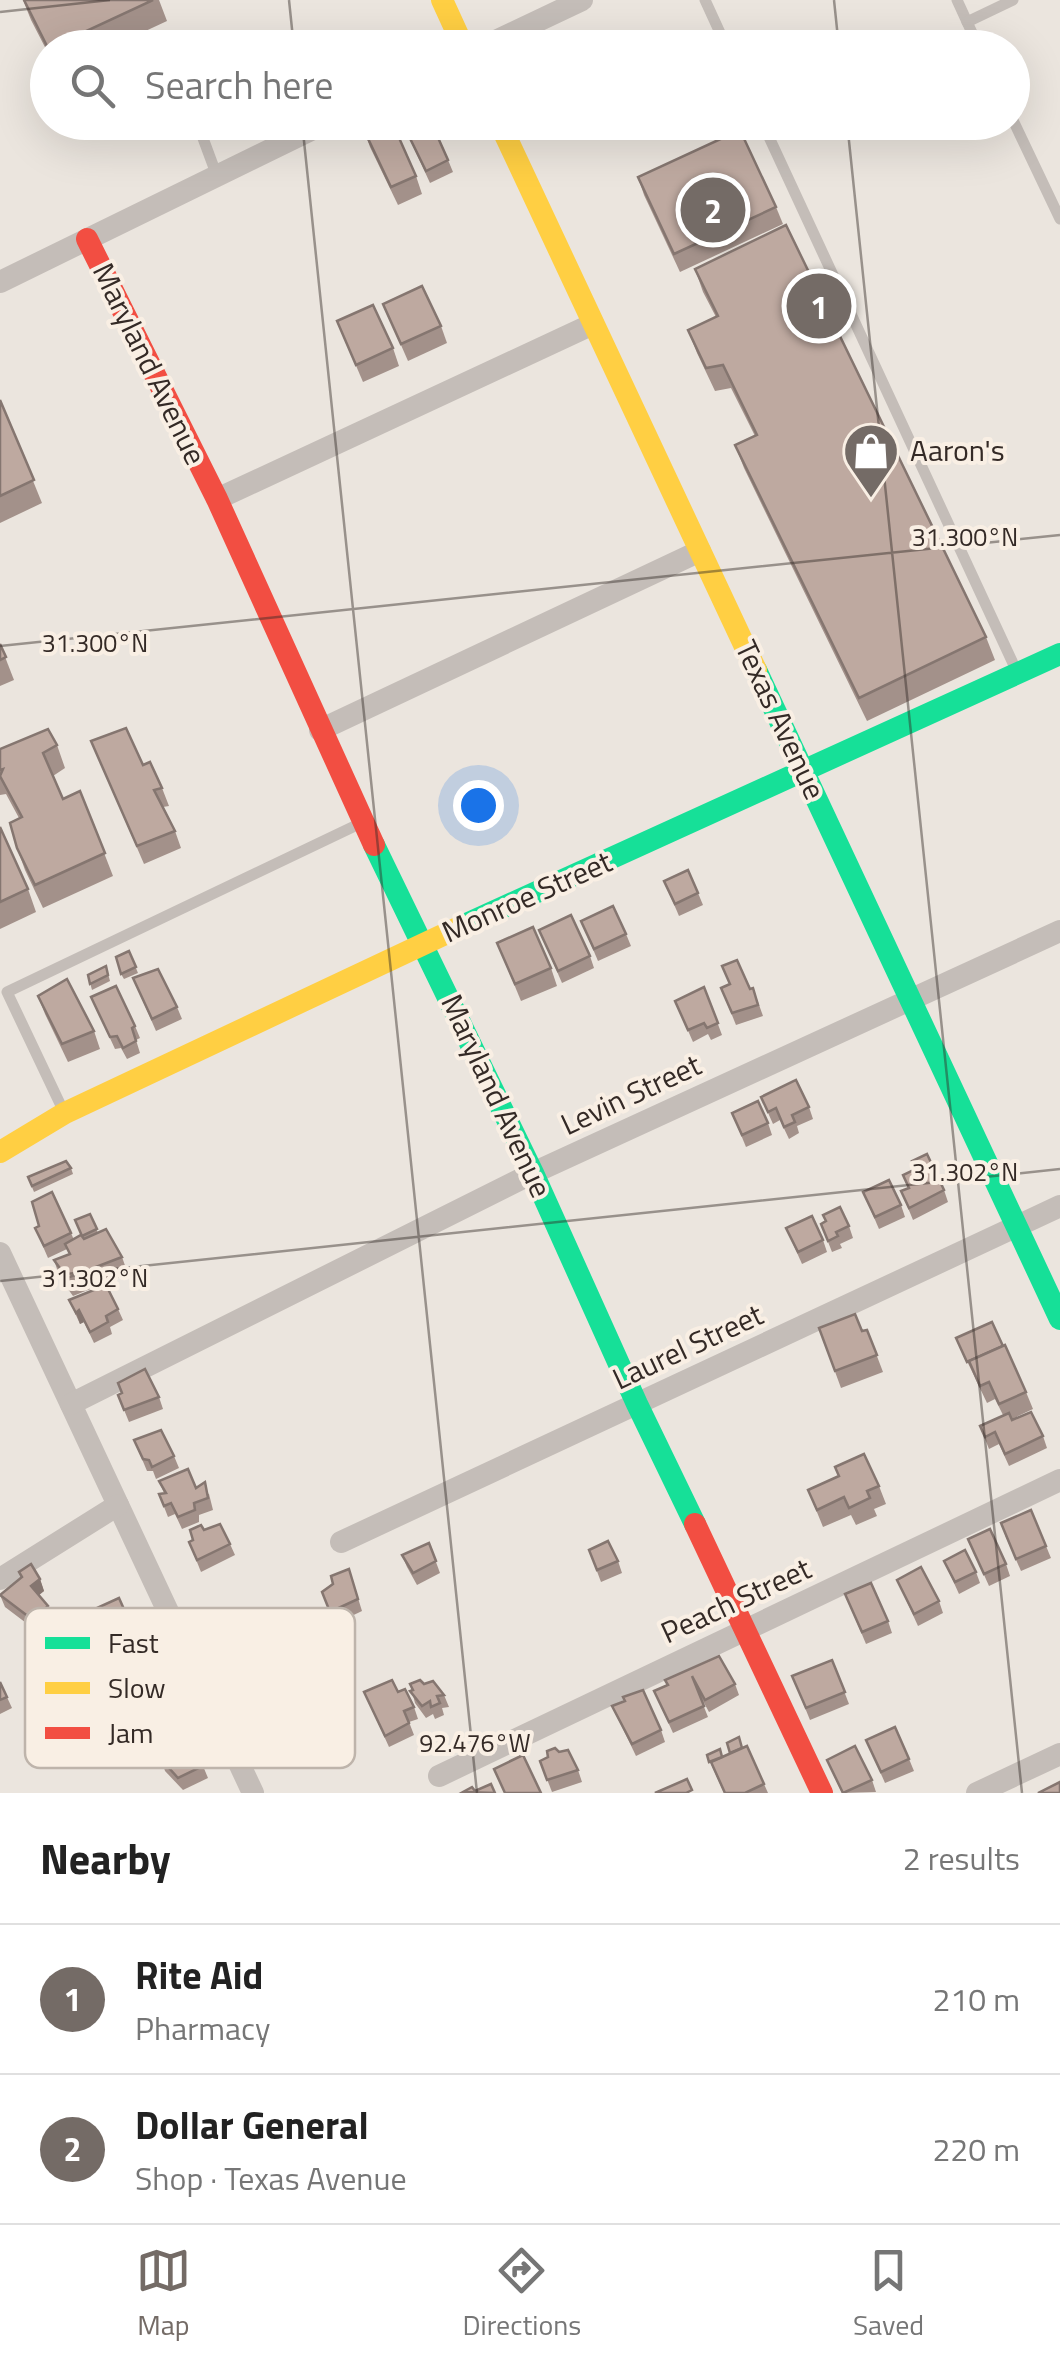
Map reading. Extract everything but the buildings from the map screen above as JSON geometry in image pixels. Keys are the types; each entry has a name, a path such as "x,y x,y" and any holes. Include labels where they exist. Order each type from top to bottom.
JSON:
{"street":[{"path":"442,0 456,30"},
{"path":"519,30 582,0"},
{"path":"0,282 290,140"},
{"name":"Texas Avenue","path":"508,140 1060,1318"},
{"name":"Maryland Avenue","path":"87,240 217,500 363,822 533,1173 822,1793"},
{"path":"217,500 593,324"},
{"path":"320,730 700,551"},
{"name":"Monroe Street","path":"0,1152 64,1113 423,944 1060,654"},
{"name":"Levin Street","path":"71,1404 533,1173 1060,930"},
{"name":"Laurel Street","path":"341,1542 1060,1206"},
{"path":"0,1253 166,1608"},
{"name":"Peach Street","path":"439,1776 1060,1480"},
{"path":"0,1579 118,1505"},
{"path":"978,1793 1060,1754"},
{"path":"241,1768 253,1793"}],"lane":[{"path":"706,0 720,30"},
{"path":"957,0 971,30"},
{"path":"967,22 1014,0"},
{"path":"204,140 217,176"},
{"path":"770,140 1018,674"},
{"path":"1022,140 1060,219"},
{"path":"64,1113 3,993 363,822"}],"traffic: fast":[{"path":"462,926 1060,654"},
{"path":"756,670 1060,1319"},
{"path":"374,845 533,1173 695,1524"}],"traffic: slow":[{"path":"442,0 456,30"},
{"path":"507,140 756,670"},
{"path":"0,1152 65,1113 462,926"}],"traffic: jam":[{"path":"87,239 217,499 374,845"},
{"path":"695,1524 822,1793"}],"place":[{"name":"Dollar General","path":"713,210"},
{"name":"Rite Aid","path":"819,306"},
{"name":"Aaron's","path":"871,500"}]}
